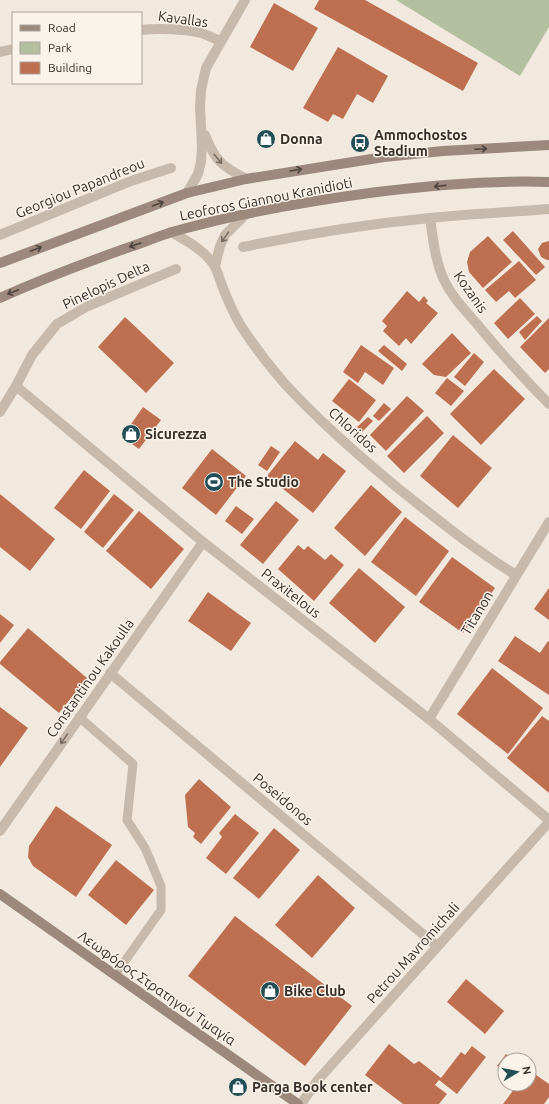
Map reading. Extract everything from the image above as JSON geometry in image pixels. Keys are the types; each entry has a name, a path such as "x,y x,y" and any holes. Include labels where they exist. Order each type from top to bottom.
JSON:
{"main road":[{"name":"Leoforos Giannou Kranidioti","path":"0,263 187,193 246,179 384,157 443,151 549,145"},
{"name":"Leoforos Giannou Kranidioti","path":"0,298 99,258 171,232 246,214 309,202 396,190 460,184 549,182"},
{"name":"Λεωφόρος Στρατηγού Τιμαγία","path":"0,894 300,1104"}],"street":[{"path":"187,193 198,174 201,162 202,128 200,107 201,90 206,68 246,0"},
{"name":"Kavallas","path":"142,30 176,30 200,33 221,41"},
{"path":"0,52 12,49"},
{"path":"202,128 211,150 218,161 228,169 246,179"},
{"name":"Georgiou Papandreou","path":"0,235 132,181 171,168"},
{"path":"243,246 281,239 430,218 549,209"},
{"path":"215,266 220,246 225,235 246,214"},
{"name":"Kozanis","path":"430,218 434,248 439,265 444,280 453,295 496,346 549,404"},
{"name":"Chloridos","path":"171,232 192,243 207,256 215,266 232,309 255,346 285,384 330,429 386,478 450,530 516,575"},
{"name":"Pinelopis Delta","path":"0,412 16,386 32,355 57,324 86,307 176,269"},
{"name":"Praxitelous","path":"16,386 203,542 429,719 549,821"},
{"name":"Titanon","path":"429,719 549,522"},
{"name":"Constantinou Kakoulla","path":"0,831 203,542"},
{"name":"Poseidonos","path":"110,673 437,946"},
{"name":"Petrou Mavromichali","path":"300,1104 318,1081 549,821"}],"lane":[{"path":"79,717 133,764 127,820 145,848 161,886 161,910 114,975"}],"green space":[{"path":"396,0 549,0 549,27 520,76"}],"building":[{"path":"319,0 365,0 478,63 463,91 314,9"},
{"path":"274,3 318,28 293,71 250,47"},
{"path":"338,47 388,76 373,103 357,94 343,119 333,114 328,122 303,108"},
{"path":"513,231 545,267 536,275 503,240"},
{"path":"488,236 512,262 483,288 469,272 467,262 470,252"},
{"path":"549,241 549,260 547,260 541,257 538,249 542,243"},
{"path":"519,261 536,280 515,298 509,291 496,302 485,290"},
{"path":"407,291 419,302 424,296 428,301 426,303 438,313 411,344 406,338 399,346 383,331 387,326 382,321"},
{"path":"520,298 535,314 508,339 494,323"},
{"path":"537,316 542,321 525,340 519,332"},
{"path":"125,317 174,363 146,393 98,347"},
{"path":"549,318 549,369 545,373 520,347"},
{"path":"452,333 471,353 446,377 434,375 422,364"},
{"path":"361,345 394,368 383,385 365,372 358,383 343,372"},
{"path":"384,345 407,364 402,371 378,351"},
{"path":"474,353 484,362 465,386 454,377"},
{"path":"494,369 525,399 481,445 450,414"},
{"path":"447,378 464,391 451,406 435,393"},
{"path":"349,379 376,400 359,422 332,401"},
{"path":"407,396 424,411 386,451 370,435"},
{"path":"384,403 391,409 379,421 373,416"},
{"path":"143,407 161,420 139,449 122,437"},
{"path":"427,416 444,433 404,473 387,456"},
{"path":"368,417 373,421 362,432 357,427"},
{"path":"453,435 492,468 458,508 420,476"},
{"path":"295,441 318,460 323,453 346,471 313,513 267,476"},
{"path":"271,446 280,452 267,471 258,465"},
{"name":"The Studio","path":"212,449 246,476 216,515 182,488"},
{"path":"84,470 110,491 81,529 54,508"},
{"path":"371,485 402,512 365,556 334,528"},
{"path":"0,494 55,539 30,571 0,547"},
{"path":"114,494 134,510 103,548 84,532"},
{"path":"276,501 299,520 263,564 240,545"},
{"path":"236,506 254,519 242,534 225,521"},
{"path":"139,511 184,549 151,589 106,551"},
{"path":"405,517 449,551 416,596 371,562"},
{"path":"298,545 304,550 308,546 325,560 331,554 344,565 314,601 278,569"},
{"path":"452,557 495,588 463,633 419,602"},
{"path":"359,568 405,607 375,643 329,603"},
{"path":"549,588 549,620 534,609"},
{"path":"208,592 251,623 231,651 188,621"},
{"path":"0,614 14,625 0,643"},
{"path":"28,628 87,678 59,713 0,664 0,662"},
{"path":"515,636 540,653 548,641 549,642 549,695 498,661"},
{"path":"492,668 543,708 508,754 457,714"},
{"path":"0,707 28,728 0,767"},
{"path":"542,716 549,721 549,793 507,758"},
{"path":"199,779 231,807 201,844 193,837 195,833 188,827 185,795"},
{"path":"56,806 112,845 76,897 33,866 28,857 29,846"},
{"path":"235,814 259,833 226,874 206,858 222,837 219,833"},
{"path":"274,828 300,850 259,899 233,878"},
{"path":"116,860 154,890 126,925 88,895"},
{"path":"318,875 355,908 312,958 275,925"},
{"name":"Bike Club","path":"235,916 352,1006 305,1066 188,976"},
{"path":"466,979 504,1011 485,1034 447,1002"},
{"path":"389,1044 414,1064 419,1061 441,1078 461,1052 465,1055 472,1046 486,1057 457,1094 439,1080 435,1085 447,1094 439,1104 403,1104 365,1075"},
{"path":"537,1076 549,1084 549,1097 544,1104 503,1104 512,1092 537,1092"}],"place":[{"name":"Donna","path":"266,139"},
{"name":"Ammochostos Stadium","path":"360,143"},
{"name":"Sicurezza","path":"131,434"},
{"name":"The Studio","path":"214,482"},
{"name":"Bike Club","path":"270,991"},
{"name":"Parga Book center","path":"238,1087"}]}
